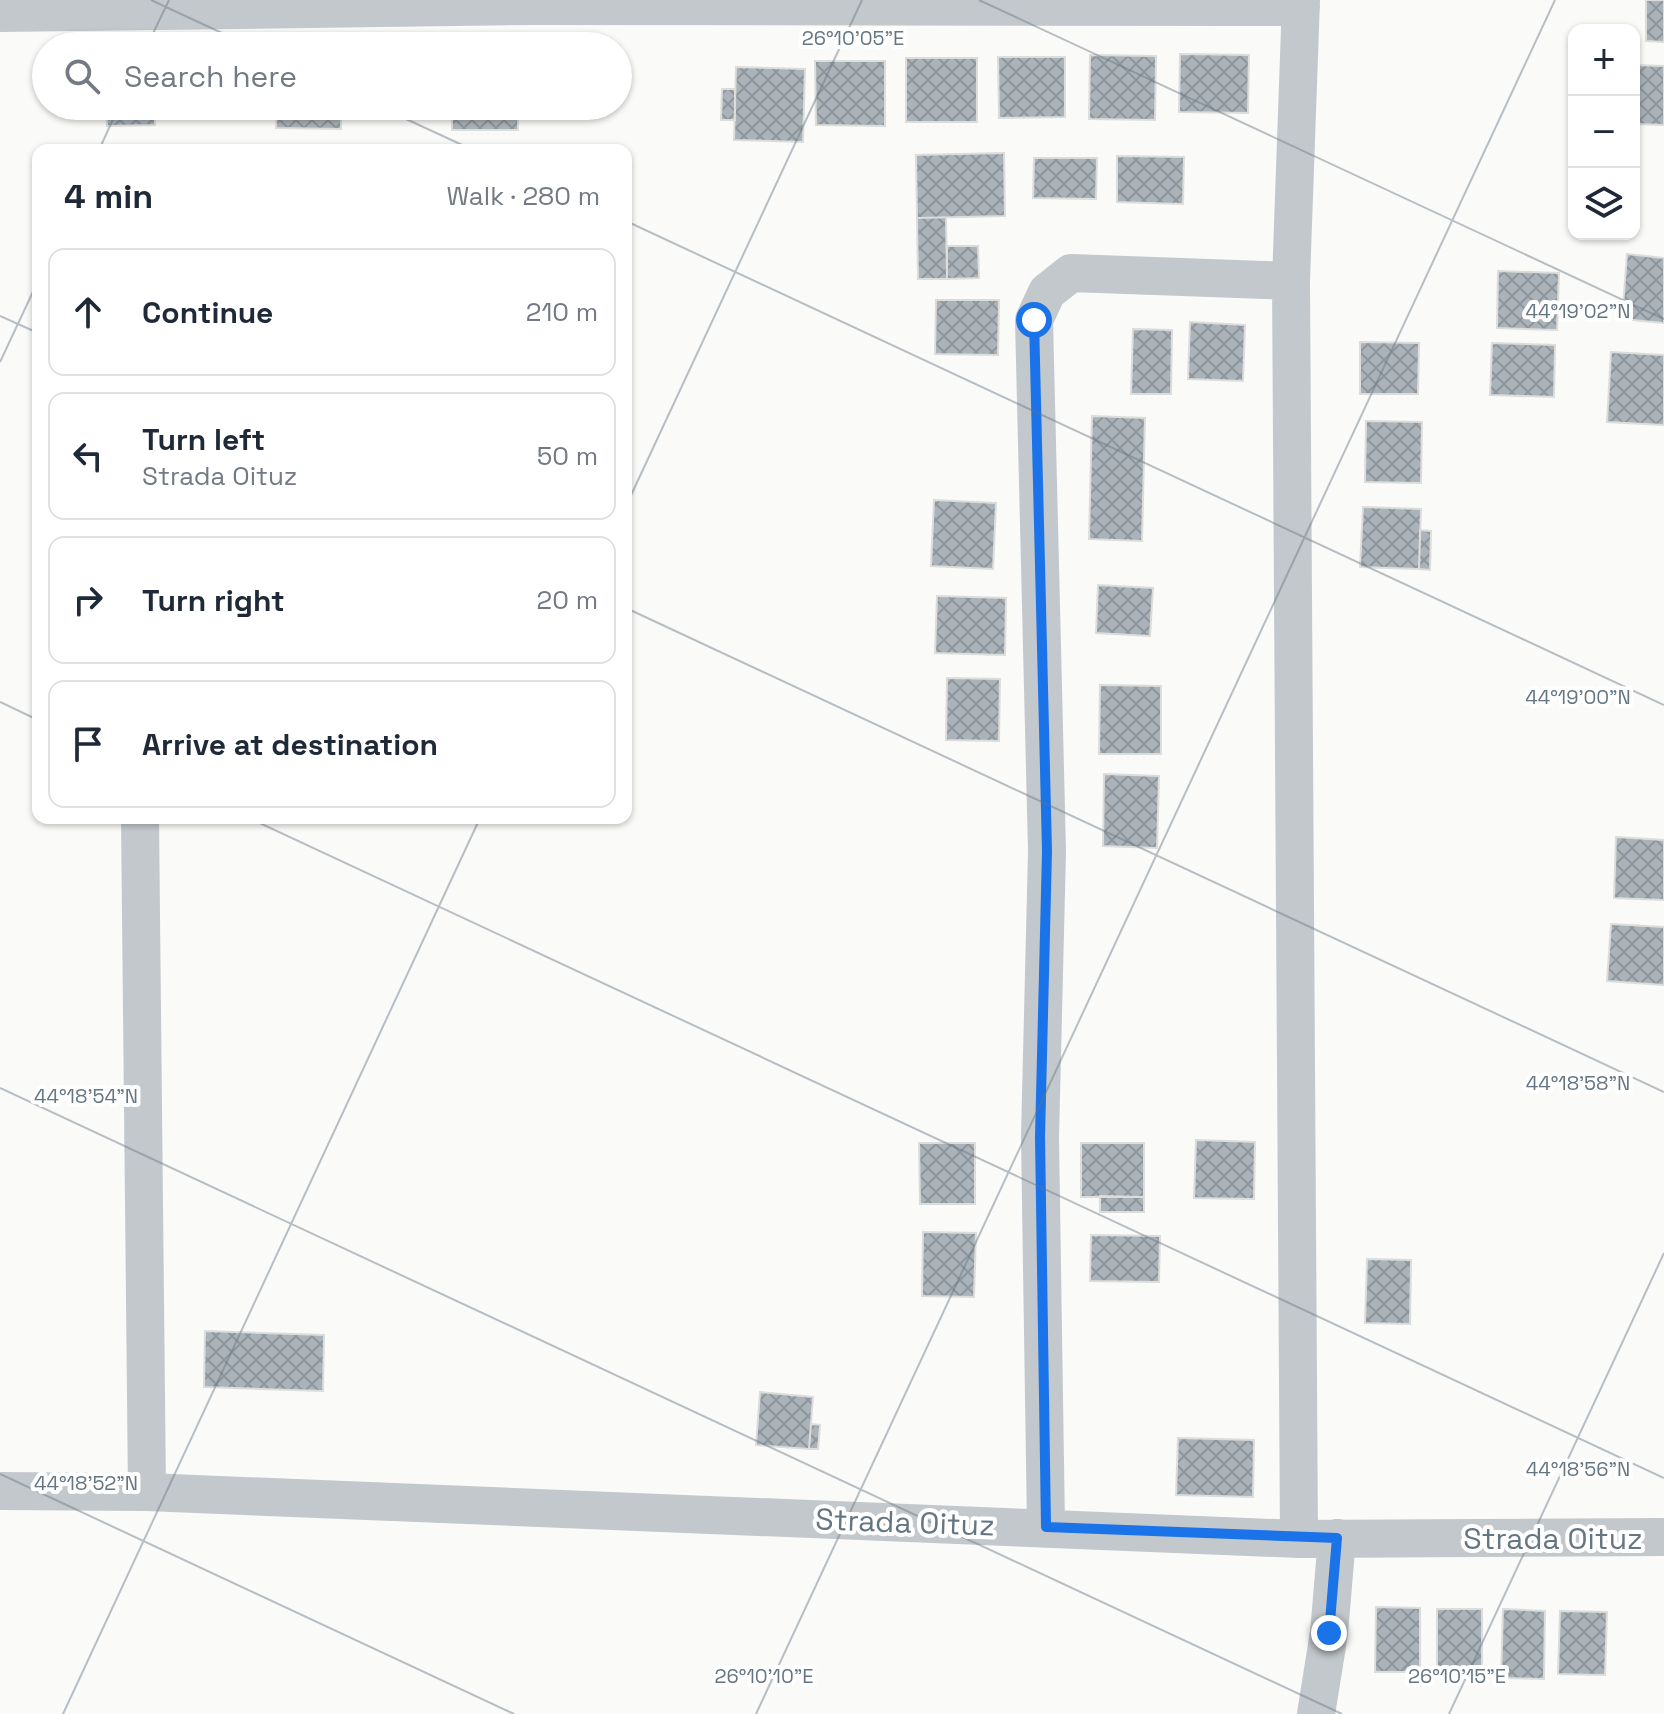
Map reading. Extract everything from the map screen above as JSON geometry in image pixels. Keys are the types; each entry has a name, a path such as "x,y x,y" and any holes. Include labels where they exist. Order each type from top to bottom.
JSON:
{"street":[{"path":"0,13 536,3 1301,4 1291,281 1299,1539"},
{"path":"1046,1527 1040,1137 1047,851 1034,320 1047,292 1071,273 1291,281"},
{"path":"140,824 147,1492"},
{"name":"Strada Oituz","path":"0,1491 147,1492 1299,1539 1664,1537"},
{"path":"1316,1714 1329,1633 1337,1538"}],"building":[{"path":"1646,0 1664,0 1664,42 1646,41"},
{"path":"1180,54 1249,55 1248,113 1179,112"},
{"path":"1090,55 1156,56 1155,120 1089,119"},
{"path":"998,57 1065,57 1065,117 999,118"},
{"path":"906,58 977,58 977,122 906,122"},
{"path":"815,61 885,61 885,126 816,125"},
{"path":"1640,65 1664,66 1664,125 1640,124"},
{"path":"736,67 805,69 803,142 734,140"},
{"path":"722,89 735,89 735,120 721,120"},
{"path":"107,120 155,120 155,125 107,126"},
{"path":"276,120 341,120 341,129 276,128"},
{"path":"452,120 518,120 518,130 452,130"},
{"path":"1004,153 1005,216 917,218 916,155"},
{"path":"1117,156 1184,157 1183,204 1117,202"},
{"path":"1034,158 1097,158 1096,199 1033,198"},
{"path":"917,218 946,218 947,279 918,279"},
{"path":"947,246 978,246 979,278 947,279"},
{"path":"1627,254 1664,258 1664,323 1622,319"},
{"path":"1498,271 1559,273 1557,330 1497,328"},
{"path":"936,300 999,300 998,355 935,354"},
{"path":"1190,322 1245,325 1243,381 1188,379"},
{"path":"1133,329 1172,330 1171,394 1131,394"},
{"path":"1360,342 1419,343 1418,394 1360,394"},
{"path":"1492,343 1555,345 1554,397 1490,395"},
{"path":"1611,352 1664,355 1664,425 1607,422"},
{"path":"1092,416 1145,418 1142,541 1089,539"},
{"path":"1366,421 1422,422 1421,483 1365,482"},
{"path":"934,500 996,503 993,569 931,566"},
{"path":"1363,507 1421,509 1419,569 1360,567"},
{"path":"1420,530 1431,531 1430,570 1419,569"},
{"path":"1098,585 1153,588 1150,636 1096,633"},
{"path":"937,596 1006,598 1005,655 935,653"},
{"path":"947,678 1000,679 999,741 946,740"},
{"path":"1100,685 1161,686 1161,754 1099,754"},
{"path":"1104,774 1159,776 1157,848 1103,846"},
{"path":"1616,837 1664,840 1664,900 1614,898"},
{"path":"1611,924 1664,927 1664,985 1607,981"},
{"path":"1196,1140 1255,1142 1254,1199 1194,1198"},
{"path":"919,1143 975,1143 975,1204 920,1204"},
{"path":"1081,1143 1144,1143 1144,1197 1081,1197"},
{"path":"1100,1196 1144,1197 1144,1212 1100,1212"},
{"path":"923,1232 976,1233 974,1297 922,1296"},
{"path":"1091,1235 1160,1236 1159,1282 1090,1281"},
{"path":"1367,1259 1411,1260 1410,1324 1365,1323"},
{"path":"205,1331 324,1335 323,1391 204,1387"},
{"path":"760,1392 813,1397 809,1449 756,1445"},
{"path":"811,1424 820,1425 818,1449 809,1449"},
{"path":"1178,1438 1254,1440 1253,1497 1176,1495"},
{"path":"1376,1607 1420,1608 1420,1672 1375,1672"},
{"path":"1437,1609 1482,1609 1482,1673 1437,1674"},
{"path":"1503,1609 1545,1611 1544,1679 1501,1678"},
{"path":"1560,1611 1607,1612 1605,1675 1558,1674"}],"route":[{"path":"1034,320 1047,851 1040,1137 1046,1527 1299,1539 1337,1538 1329,1633"}]}
